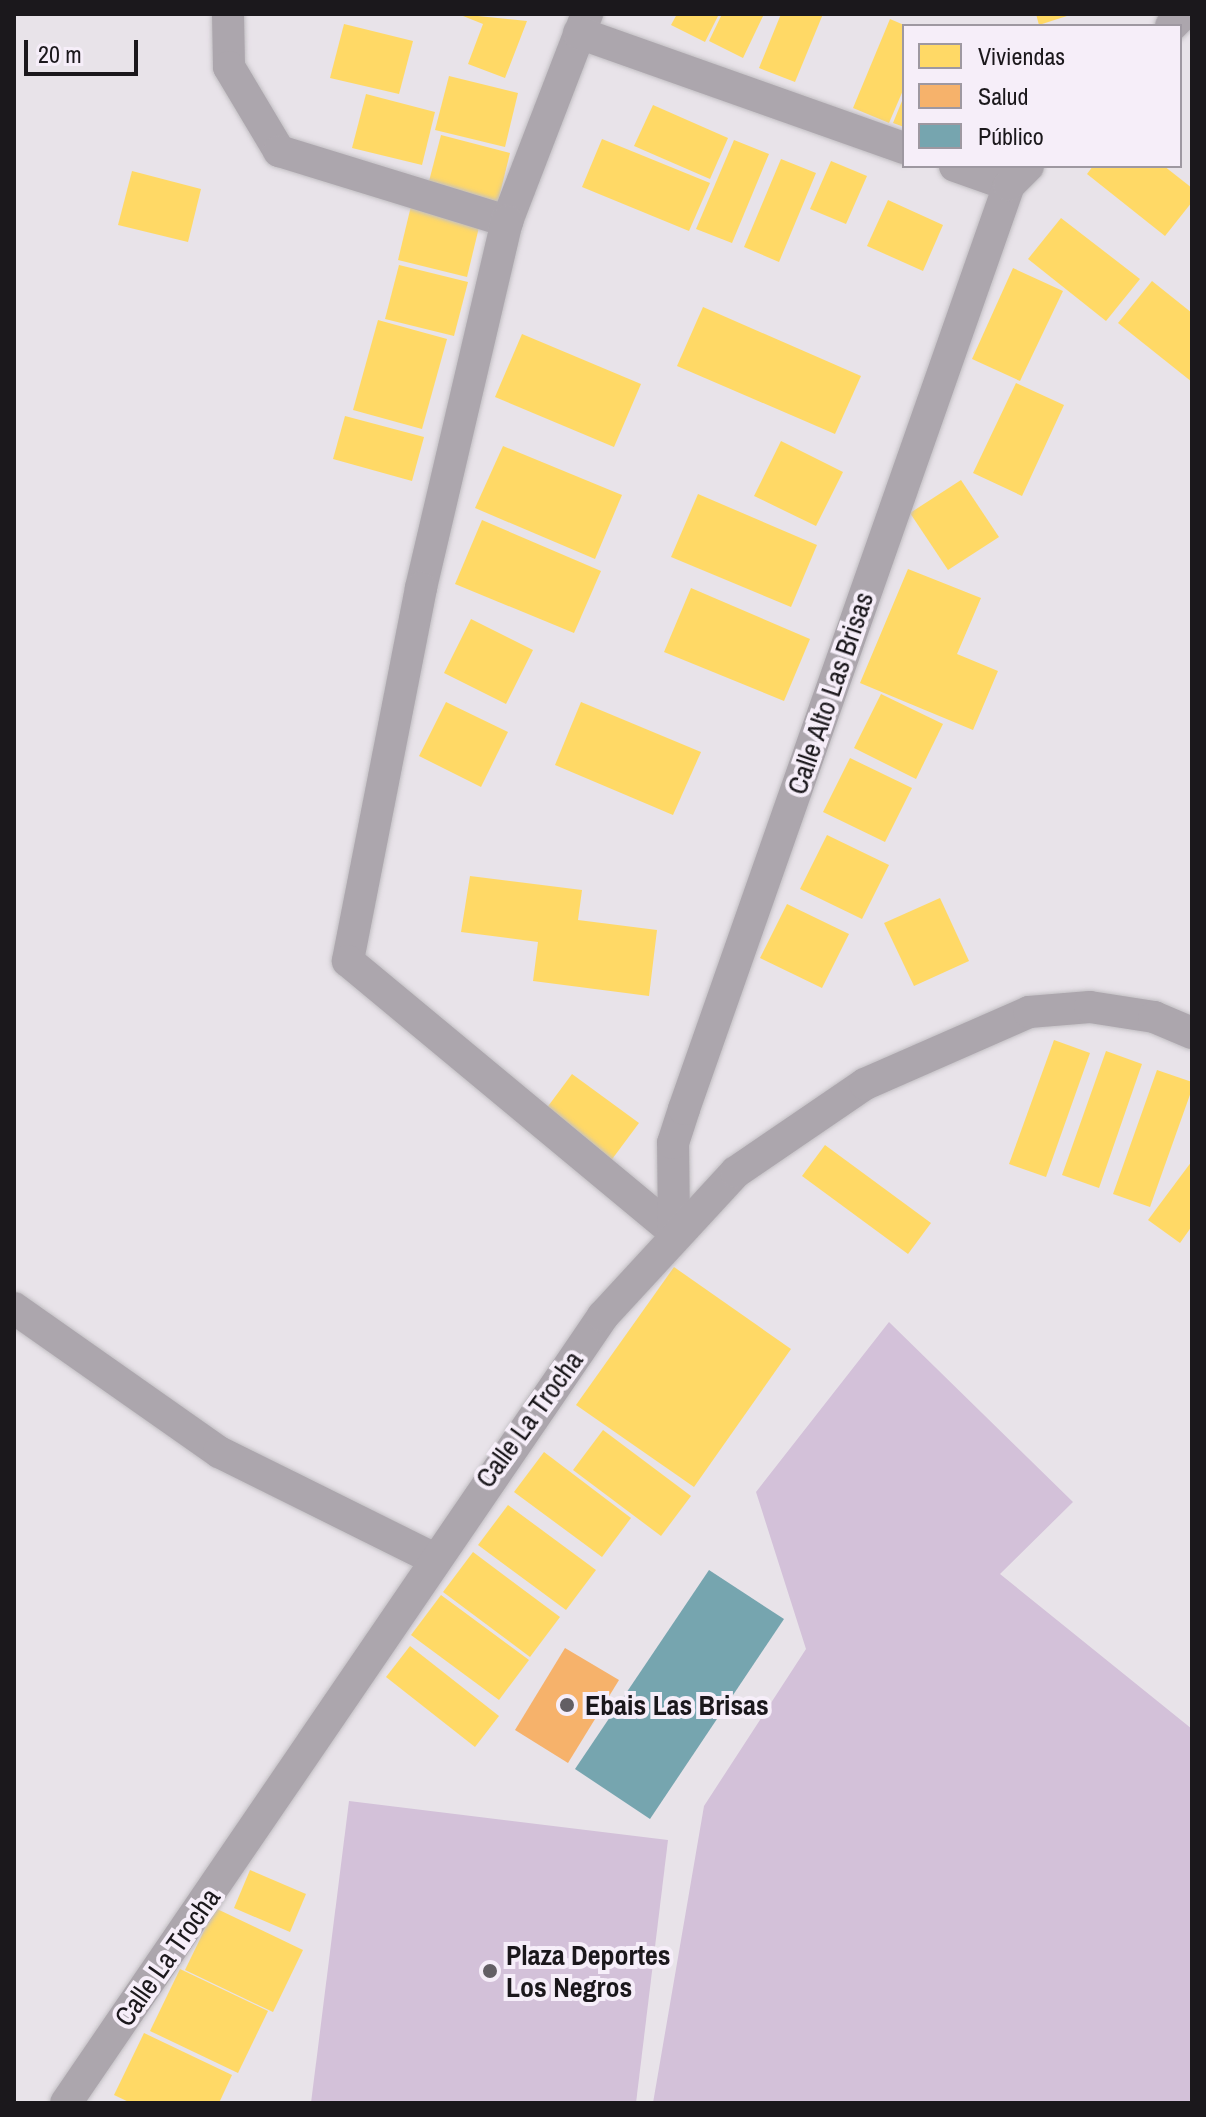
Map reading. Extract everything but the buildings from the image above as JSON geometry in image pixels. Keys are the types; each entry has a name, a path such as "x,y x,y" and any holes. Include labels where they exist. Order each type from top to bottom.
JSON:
{"street":[{"path":"228,14 229,67 279,151 507,221"},
{"path":"674,1232 348,961 421,588 507,221 583,24 902,147"},
{"path":"969,168 1018,175"},
{"name":"Calle Alto Las Brisas","path":"674,1232 677,1132 1018,175"},
{"name":"Calle La Trocha","path":"66,2103 603,1316 674,1232 736,1172 865,1084 967,1034 1029,1012 1090,1007 1154,1017 1192,1033"},
{"path":"14,1308 219,1452 435,1559"}],"shaded area":[{"path":"889,1322 1073,1502 1000,1574 1192,1729 1192,2103 653,2103 704,1806 806,1649 756,1492"},
{"name":"Plaza Deportes Los Negros","path":"349,1801 668,1840 636,2103 311,2103"}],"place":[{"name":"Ebais Las Brisas","path":"567,1705"},
{"name":"Plaza Deportes Los Negros","path":"490,1971"}]}
